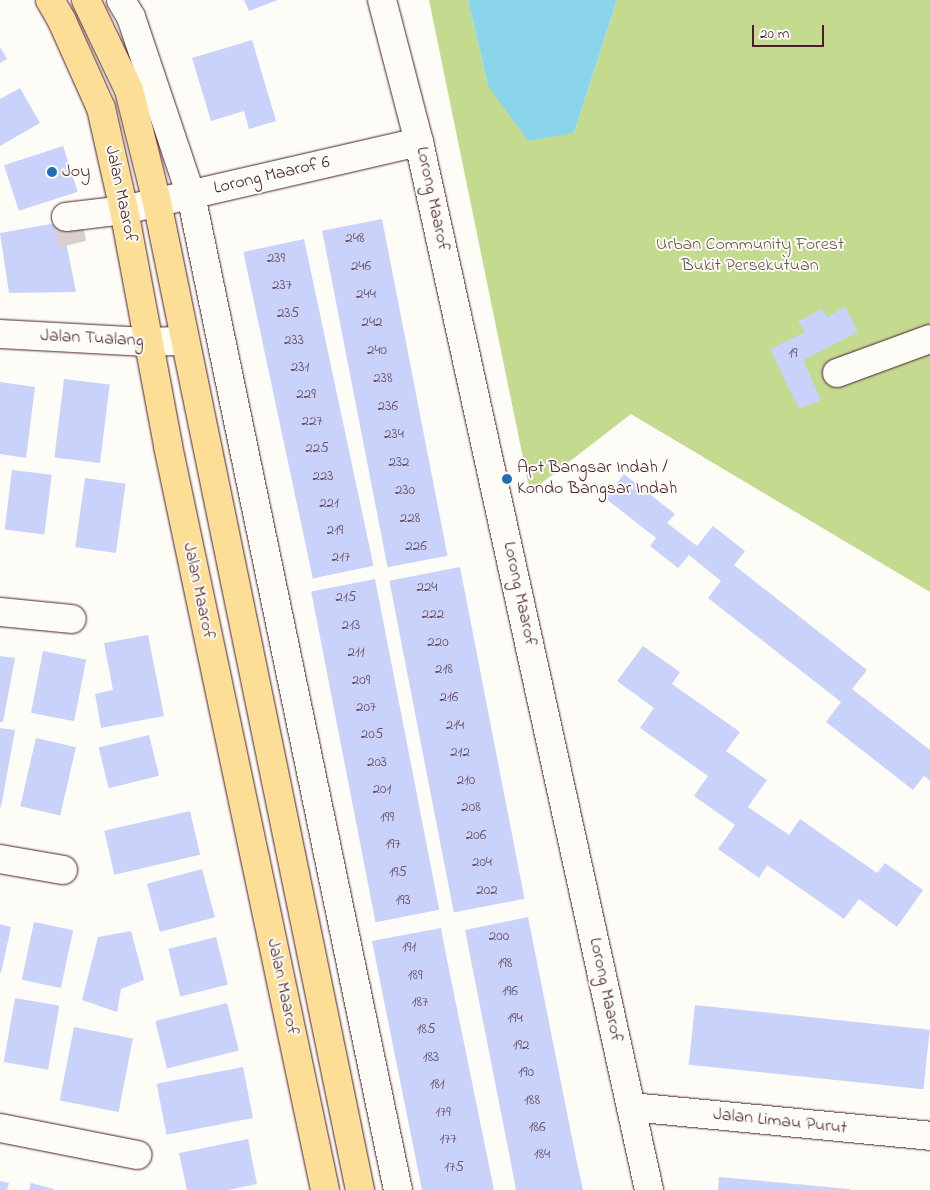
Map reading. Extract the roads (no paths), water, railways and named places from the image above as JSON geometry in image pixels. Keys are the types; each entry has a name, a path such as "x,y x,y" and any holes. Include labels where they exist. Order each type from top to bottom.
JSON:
{"main road":[{"name":"Jalan Maarof","path":"50,0 102,108 124,210 147,342 325,1190"},
{"name":"Jalan Maarof","path":"86,0 129,90 157,202 184,341 360,1190"}],"street":[{"path":"121,0 134,26 190,195 398,1190"},
{"name":"Lorong Maarof","path":"382,0 419,142 649,1190"},
{"name":"Lorong Maarof 6","path":"66,217 124,210 419,142"},
{"name":"Jalan Tualang","path":"0,334 147,342 184,341"},
{"path":"837,373 930,338"},
{"path":"0,612 72,619"},
{"path":"0,860 63,870"},
{"name":"Jalan Limau Purut","path":"631,1107 930,1136"},
{"path":"0,1128 137,1155"}],"water":[{"path":"468,0 617,0 574,133 528,141 488,86"}],"tunnel":[{"path":"66,217 74,250"}],"place":[{"name":"Joy","path":"52,172"},
{"name":"Apt Bangsar Indah / Kondo Bangsar Indah","path":"507,479"}],"park label":[{"name":"Urban Community Forest Bukit Persekutuan","path":"750,256"}]}
